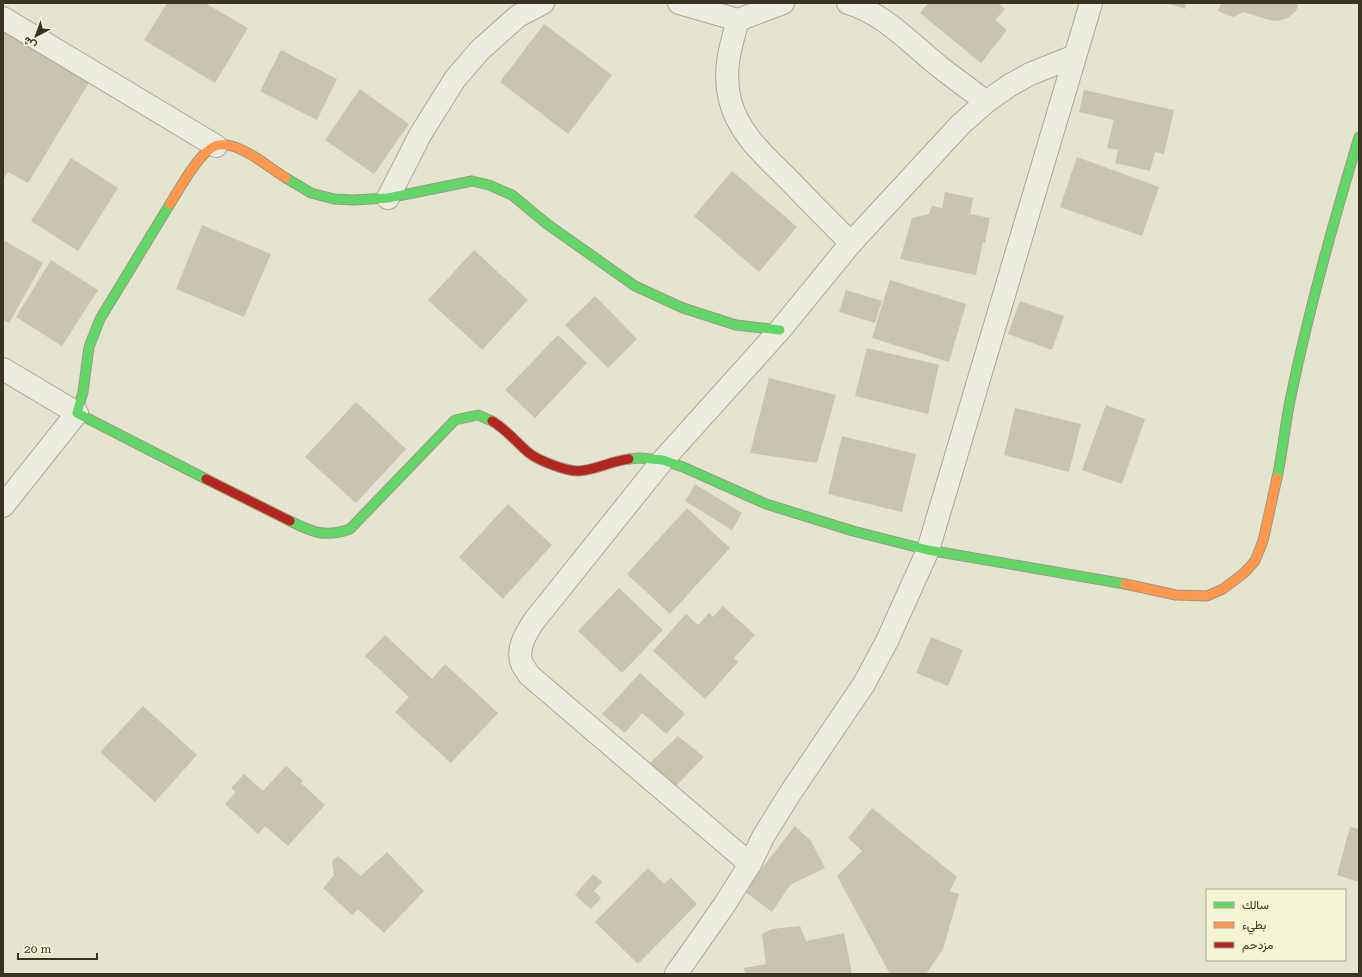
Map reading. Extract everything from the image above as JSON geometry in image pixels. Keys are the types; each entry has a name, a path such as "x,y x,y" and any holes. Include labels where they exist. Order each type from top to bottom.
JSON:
{"street":[{"path":"388,198 420,135 455,79 480,50 518,16 543,3"},
{"path":"679,3 738,20 783,3"},
{"path":"848,3 862,7 890,25 940,67 986,102"},
{"path":"676,974 725,904 750,864 777,814 864,684 887,641 928,550 1091,3"},
{"path":"3,18 216,146 231,146 243,150 288,180 311,193 334,199 354,200 388,198 472,182 489,185 512,195 548,224 635,286 683,308 736,325 780,330"},
{"path":"738,20 728,55 727,78 730,101 737,118 753,143 851,243"},
{"path":"750,864 529,675 522,664 520,654 522,641 531,625 663,460 780,330 851,243 961,124 986,102 1010,85 1030,74 1075,56"},
{"path":"3,370 77,413 309,531 322,534 335,535 350,529 455,420 478,415 494,422 531,456 559,468 577,471 602,467 621,460 640,458 663,460 683,467 766,504 853,531 928,550 1126,584 1176,595 1207,596 1229,586 1244,573 1255,561 1263,541 1278,474 1290,399 1304,335 1341,196 1359,138"},
{"path":"3,506 77,413 83,392 89,347 100,319 193,167 203,155 216,146"}],"building":[{"path":"167,3 205,3 248,28 215,83 144,40"},
{"path":"928,3 998,3 1005,9 995,20 1007,30 981,63 920,13"},
{"path":"1166,3 1186,3 1185,9"},
{"path":"1221,3 1299,3 1296,11 1288,18 1278,21 1269,20 1244,12 1233,17 1218,11"},
{"path":"544,24 612,75 568,134 500,82"},
{"path":"3,28 90,81 28,183 8,172 3,180"},
{"path":"281,50 337,79 317,120 260,91"},
{"path":"360,89 409,124 374,174 325,140"},
{"path":"1084,90 1174,110 1164,154 1155,152 1150,171 1115,163 1118,150 1107,148 1114,120 1079,112"},
{"path":"1077,157 1159,187 1142,236 1060,207"},
{"path":"71,158 118,188 78,251 31,221"},
{"path":"732,171 797,227 759,272 694,216"},
{"path":"945,192 973,198 970,214 990,218 976,275 900,259 912,218 929,214 932,206 942,208"},
{"path":"202,225 271,254 244,317 176,289"},
{"path":"5,241 43,263 9,323 3,320 3,245"},
{"path":"474,250 528,300 482,350 428,300"},
{"path":"51,260 98,290 62,346 16,317"},
{"path":"890,280 966,304 949,362 872,338"},
{"path":"846,290 882,301 875,323 839,312"},
{"path":"595,296 637,339 608,368 565,325"},
{"path":"1020,301 1064,316 1052,350 1008,334"},
{"path":"558,335 587,363 535,418 505,390"},
{"path":"867,348 939,365 928,414 855,396"},
{"path":"769,378 836,395 817,463 750,453"},
{"path":"356,402 406,449 356,503 305,457"},
{"path":"1106,405 1145,419 1122,484 1082,470"},
{"path":"1015,408 1081,424 1069,472 1004,455"},
{"path":"842,436 916,454 902,512 828,494"},
{"path":"695,484 742,513 732,530 685,501"},
{"path":"508,504 552,545 503,599 459,557"},
{"path":"687,508 730,548 670,614 627,574"},
{"path":"619,588 663,630 622,673 578,631"},
{"path":"723,606 755,635 734,658 738,662 705,699 653,651 686,614 698,625 709,613 713,617"},
{"path":"385,635 432,679 445,664 498,713 451,763 395,712 409,697 365,656"},
{"path":"931,637 963,650 948,686 916,673"},
{"path":"640,673 685,714 666,734 642,713 625,733 602,714"},
{"path":"143,706 197,755 155,802 100,752"},
{"path":"678,736 704,757 674,788 649,764"},
{"path":"286,766 303,781 301,783 325,805 288,846 265,826 258,834 225,804 236,792 231,788 244,774 263,791"},
{"path":"872,808 957,877 950,891 959,894 943,949 926,974 890,974 837,876 862,851 848,838"},
{"path":"795,826 811,841 825,868 790,885 772,912 744,891"},
{"path":"1350,827 1359,829 1359,882 1337,875"},
{"path":"387,852 424,891 384,933 358,909 352,915 323,888 334,875 332,861 338,856 361,876"},
{"path":"648,868 664,884 671,878 697,904 638,964 595,922"},
{"path":"593,874 602,882 594,891 601,898 591,909 575,895"},
{"path":"800,926 806,941 844,933 852,974 745,974 744,968 766,964 762,934 772,929"}],"traffic: fast":[{"path":"1277,478 1298,363 1331,234 1359,137"},
{"path":"286,178 311,193 334,199 354,200 388,198 472,181 489,185 512,195 547,224 635,286 683,308 736,325 780,330"},
{"path":"170,204 100,319 89,347 83,392 77,413 206,479"},
{"path":"290,521 312,531 326,533 341,532 350,529 455,420 478,415 492,421"},
{"path":"629,459 640,458 663,460 683,467 766,504 853,531 928,550 1125,584"}],"traffic: slow":[{"path":"170,204 202,156 208,150 218,145 229,145 239,149 253,156 286,178"},
{"path":"1125,584 1176,595 1207,596 1223,589 1244,573 1255,561 1263,541 1277,478"}],"traffic: jam":[{"path":"492,421 533,456 573,471 585,470 629,459"},
{"path":"206,479 290,521"}]}
